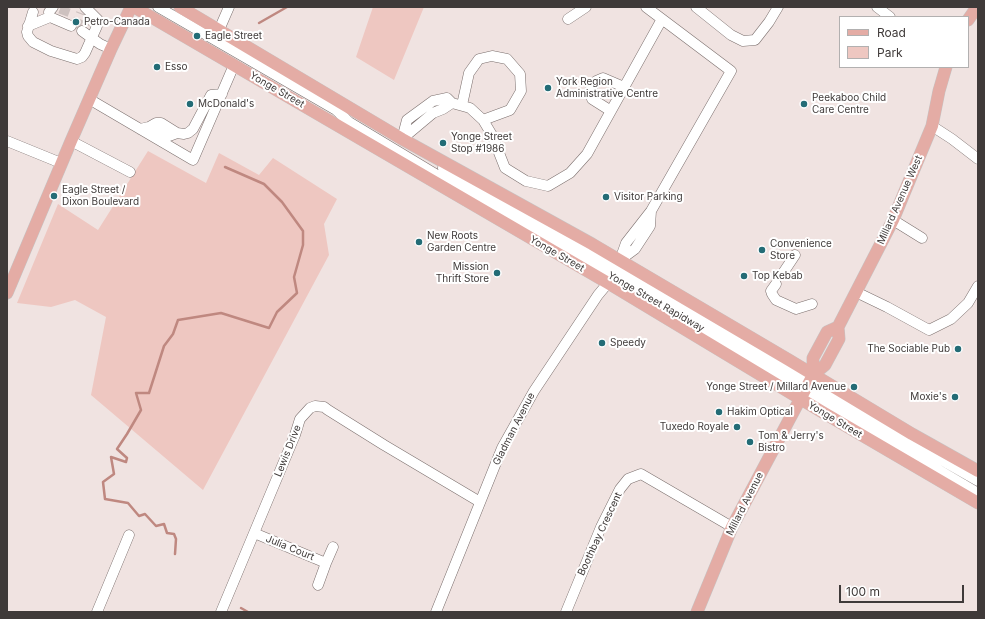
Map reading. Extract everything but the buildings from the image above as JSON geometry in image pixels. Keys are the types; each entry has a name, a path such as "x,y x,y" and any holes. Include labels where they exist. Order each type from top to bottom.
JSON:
{"main road":[{"path":"7,293 70,140 131,7"},
{"name":"Yonge Street","path":"134,7 234,65 613,272 776,383 806,387 912,434 978,471"},
{"name":"Yonge Street","path":"180,7 402,139 613,272 806,387 978,503"},
{"path":"969,19 977,7"},
{"name":"Millard Avenue West","path":"806,387 813,358 827,332 838,328 893,220 932,126 939,91 946,68"},
{"name":"Millard Avenue","path":"697,612 732,527 806,387"}],"street":[{"path":"50,17 49,12 53,7"},
{"name":"Yonge Street Rapidway","path":"158,7 336,110 352,114 613,272"},
{"path":"218,30 229,7"},
{"path":"568,19 586,7"},
{"path":"402,139 407,120 433,101 447,98 457,104 470,108 483,120 492,135 505,168 526,181 548,186 570,173 587,154 662,19 646,7"},
{"path":"696,7 731,35 743,41 755,40 778,7"},
{"path":"877,7 889,16"},
{"path":"33,12 27,32 28,36 33,42 51,51 77,59 82,57 85,53 86,20"},
{"path":"28,26 50,17 62,19 71,26"},
{"name":"Gladman Avenue","path":"436,612 502,448 534,391 613,272 635,249 650,226 652,211 731,71 662,19"},
{"path":"86,20 100,44 111,49"},
{"path":"457,104 469,73 479,59 492,56 507,59 520,74 521,91 510,110 483,120"},
{"path":"89,99 144,128 193,160 234,65"},
{"path":"611,111 592,99 590,91 596,81 603,78 624,87"},
{"path":"144,128 169,136 177,133 184,134 193,129 211,95 222,94"},
{"path":"932,126 978,159"},
{"path":"70,140 130,172"},
{"path":"7,141 61,163"},
{"path":"893,220 922,238"},
{"path":"783,273 795,255"},
{"path":"776,284 771,291 776,300 796,309 812,304"},
{"path":"856,292 887,306 928,330 951,319 968,303 978,286"},
{"path":"806,387 978,481"},
{"path":"806,387 978,493"},
{"name":"Lewis Drive","path":"221,612 300,420 310,408 315,406 324,407 384,445 480,502"},
{"name":"Boothbay Crescent","path":"566,612 601,527 620,489 628,479 641,474 732,527"},
{"name":"Julia Court","path":"254,534 326,563"},
{"path":"96,612 129,535"},
{"name":"Julia Court","path":"318,585 334,547"}],"green space":[{"path":"373,7 424,7 394,80 356,57"},
{"path":"148,151 206,183 219,153 259,175 273,158 337,199 324,224 329,255 203,490 91,395 106,317 75,300 51,307 17,303 58,204 98,230"}],"waterway":[{"path":"259,23 287,7"},
{"path":"175,554 176,539 174,534 167,533 164,524 156,526 145,514 139,516 128,503 105,499 103,482 114,474 111,457 126,462 127,458 117,449 141,410 136,393 149,393 164,346 173,334 178,320 221,313 269,328 277,312 297,293 294,277 303,245 303,231 282,202 264,184 225,167"},
{"path":"241,608 248,612"}],"tunnel":[{"path":"63,15 66,7"},
{"path":"75,28 81,13"},
{"path":"87,25 91,17"}],"place":[{"name":"Petro-Canada","path":"76,22"},
{"name":"Eagle Street","path":"197,36"},
{"name":"Esso","path":"157,67"},
{"name":"York Region Administrative Centre","path":"548,88"},
{"name":"McDonald's","path":"190,104"},
{"name":"Peekaboo Child Care Centre","path":"804,104"},
{"name":"Yonge Street Stop #1986","path":"443,143"},
{"name":"Eagle Street / Dixon Boulevard","path":"54,196"},
{"name":"Visitor Parking","path":"606,197"},
{"name":"New Roots Garden Centre","path":"419,242"},
{"name":"Convenience Store","path":"762,250"},
{"name":"Mission Thrift Store","path":"497,273"},
{"name":"Top Kebab","path":"744,276"},
{"name":"Speedy","path":"602,343"},
{"name":"The Sociable Pub","path":"958,349"},
{"name":"Yonge Street / Millard Avenue","path":"854,387"},
{"name":"Moxie's","path":"955,397"},
{"name":"Hakim Optical","path":"719,412"},
{"name":"Tuxedo Royale","path":"737,427"},
{"name":"Tom & Jerry's Bistro","path":"750,442"}]}
